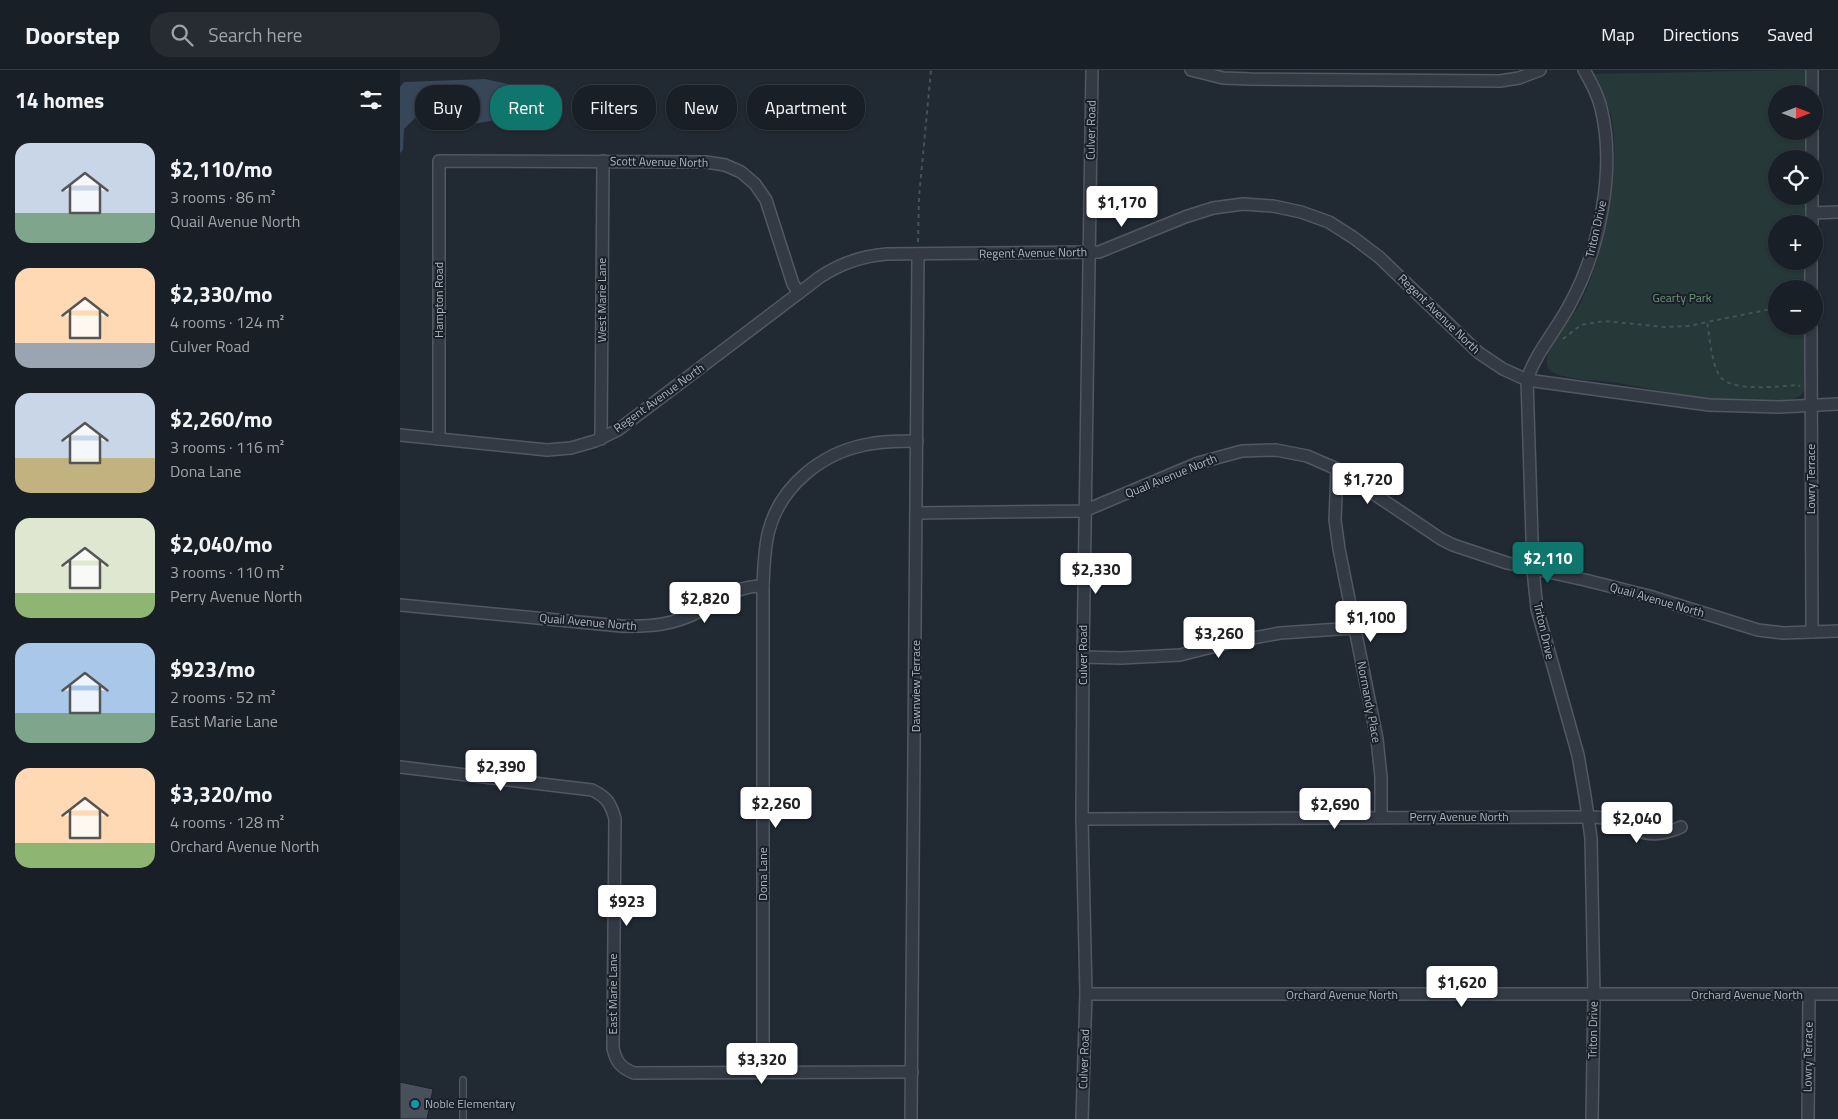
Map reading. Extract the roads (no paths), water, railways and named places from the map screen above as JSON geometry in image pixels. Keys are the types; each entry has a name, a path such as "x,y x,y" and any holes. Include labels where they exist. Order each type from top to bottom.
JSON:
{"street":[{"name":"Culver Road","path":"1082,1119 1086,994 1082,819 1084,511 1092,70"},
{"path":"1191,70 1223,78 1286,75 1500,81 1519,78 1540,70"},
{"name":"Triton Drive","path":"1584,70 1601,106 1606,132 1606,177 1602,206 1596,238 1585,272 1572,302 1542,349 1529,372 1527,380 1533,570 1537,609 1578,754 1588,817 1592,879 1594,995 1592,1119"},
{"path":"1812,70 1812,85"},
{"name":"Scott Avenue North","path":"439,161 706,162 724,165 742,172 755,184 766,200 792,284 799,294"},
{"name":"Hampton Road","path":"439,161 439,439"},
{"name":"West Marie Lane","path":"601,439 603,161"},
{"name":"Regent Avenue North","path":"400,435 547,450 571,448 601,439 618,430 834,267 852,260 868,255 918,248 1099,252 1185,217 1213,208 1243,204 1273,206 1301,212 1329,222 1379,256 1479,353 1527,380 1709,405 1778,407 1838,404"},
{"path":"1823,215 1838,212"},
{"name":"Dawnview Terrace","path":"911,1119 918,248"},
{"name":"Lowry Terrace","path":"1811,335 1812,632"},
{"path":"763,586 764,555 769,529 781,502 802,476 812,468 847,449 882,442 917,441"},
{"name":"Quail Avenue North","path":"917,513 1084,511 1198,463 1242,451 1276,450 1293,452 1308,456 1337,469 1441,539 1482,555 1533,570 1585,580 1649,596 1758,630 1783,633 1838,631"},
{"name":"Normandy Place","path":"1337,469 1335,520 1339,549 1377,739 1381,777 1381,817"},
{"name":"Quail Avenue North","path":"400,605 648,627 674,621 700,611 737,590 752,586 763,586"},
{"name":"Dona Lane","path":"763,586 763,1071"},
{"path":"1083,657 1121,658 1180,655 1232,642 1280,633 1355,628"},
{"name":"East Marie Lane","path":"400,767 592,790 602,794 609,800 615,819 613,1048 615,1058 620,1066 634,1072 763,1071"},
{"name":"Perry Avenue North","path":"1082,819 1588,817 1606,818 1653,834 1669,832 1681,826"},
{"name":"Orchard Avenue North","path":"1086,994 1838,994"},
{"name":"Lowry Terrace","path":"1808,1119 1809,995"},
{"path":"763,1071 912,1072"}],"lane":[{"path":"463,1080 463,1119"}],"water":[{"path":"485,79 512,85 490,85 490,121 480,123 480,85 415,85 415,118 404,129 403,150 400,153 400,87 404,82"}],"place":[{"name":"Noble Elementary","path":"415,1104"}],"park label":[{"name":"Gearty Park","path":"1682,298"}]}
